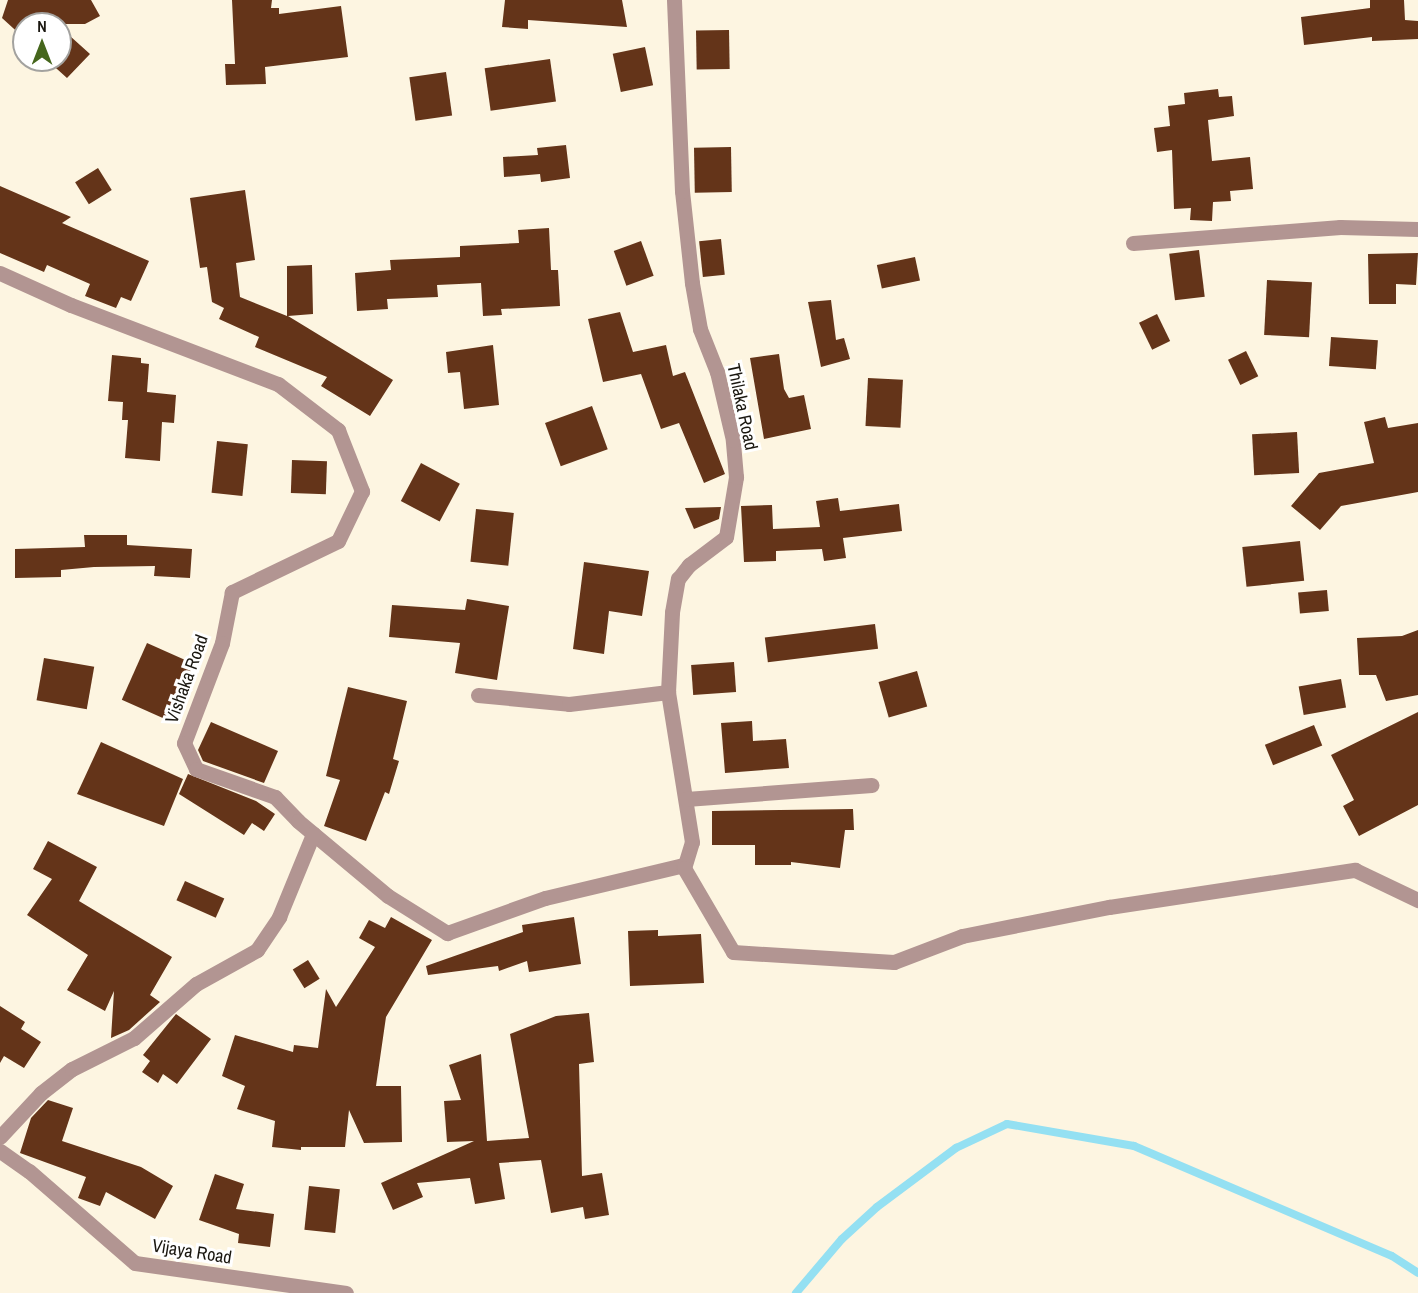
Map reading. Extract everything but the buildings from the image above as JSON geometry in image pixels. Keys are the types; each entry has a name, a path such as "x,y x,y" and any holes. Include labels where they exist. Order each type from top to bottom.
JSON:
{"street":[{"name":"Thilaka Road","path":"674,0 682,191 692,283 700,329 717,372 733,440 736,477 726,537 689,565 678,579 668,692 692,843 683,866"},
{"path":"1133,243 1340,227 1418,229"},
{"name":"Vishaka Road","path":"0,273 92,314 278,384 338,430 362,492 338,541 232,592 222,643 184,743 196,769 275,797 313,834 388,896 447,933 545,898 683,866"},
{"path":"478,695 569,704 668,692"},
{"path":"686,799 871,785"},
{"path":"0,1137 41,1093 72,1069 134,1038 196,984 257,950 279,916 313,834"},
{"path":"683,866 733,952 894,962 962,936 1109,907 1355,870 1418,900"},
{"name":"Vijaya Road","path":"0,1151 29,1171 135,1263 346,1293"}],"waterway":[{"path":"796,1293 842,1239 877,1207 956,1148 1007,1124 1134,1146 1392,1256 1418,1273"}]}
